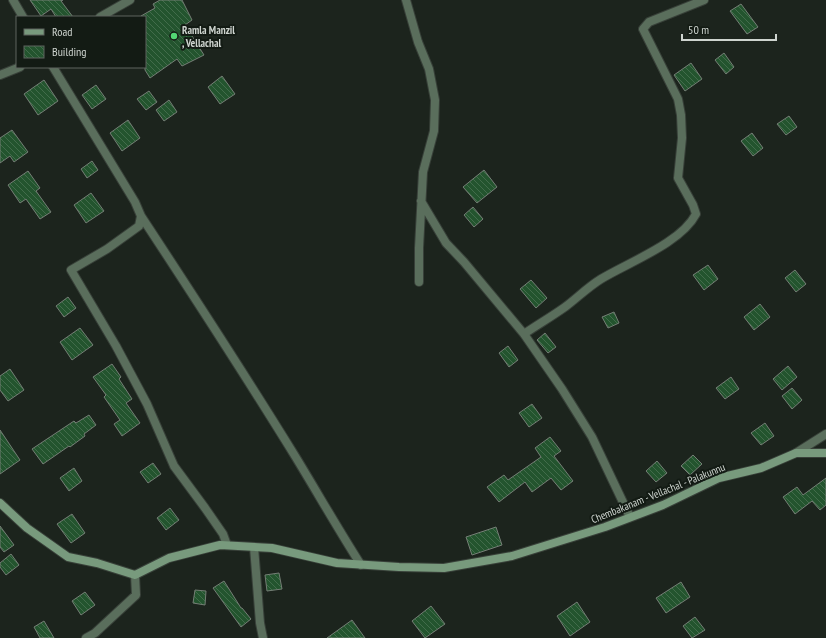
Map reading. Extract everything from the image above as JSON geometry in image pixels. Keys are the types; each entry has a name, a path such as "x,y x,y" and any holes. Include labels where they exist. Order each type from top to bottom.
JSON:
{"main road":[{"name":"Chembakanam - Vellachal - Palakunnu","path":"135,575 169,558 220,545 272,548 338,563 444,568 504,557 605,527 663,505 718,478 761,468 796,453 826,453"},
{"path":"0,503 27,528 68,557 97,563 135,575"}],"street":[{"path":"13,0 22,16"},
{"path":"102,16 130,0"},
{"path":"406,0 418,42 429,69 435,100 434,131 423,172 419,248 419,282"},
{"path":"524,334 564,307 601,279 645,256 680,233 692,222 696,214 693,205 678,178 682,138 681,115 678,99 643,29 649,22 704,0"},
{"path":"0,75 18,68"},
{"path":"54,68 135,202 141,216 296,457 361,565"},
{"path":"421,201 446,243 464,262 524,334 562,389 592,438 630,518"},
{"path":"141,216 139,226 107,249 71,270 120,352 147,404 174,466 206,508 223,534 227,545"},
{"path":"796,453 826,434"},
{"path":"254,547 260,624 263,638"},
{"path":"86,638 95,633 136,595 135,575"}],"building":[{"path":"30,0 63,0 61,1 72,16 55,16 51,9 41,16"},
{"name":"Ramla Manzil , Vellachal","path":"160,0 182,0 192,20 185,25 204,55 182,66 177,59 150,78 145,70 146,16 141,16 155,8 153,4"},
{"path":"741,4 758,27 747,34 730,11"},
{"path":"724,53 734,67 726,74 715,60"},
{"path":"691,63 702,79 685,91 674,75"},
{"path":"222,76 235,94 220,104 208,87"},
{"path":"44,80 58,101 38,115 24,94"},
{"path":"96,85 106,99 92,109 82,95"},
{"path":"149,91 157,102 146,110 137,99"},
{"path":"169,100 177,112 164,121 156,110"},
{"path":"789,116 797,127 786,135 777,124"},
{"path":"128,120 140,138 122,151 110,133"},
{"path":"12,130 28,152 14,162 10,156 0,163 0,138"},
{"path":"752,133 763,148 753,156 741,141"},
{"path":"92,161 98,170 87,178 81,169"},
{"path":"484,170 497,187 477,203 463,187"},
{"path":"28,171 40,188 36,191 51,212 40,219 26,199 20,203 8,185"},
{"path":"91,193 104,211 86,223 74,205"},
{"path":"473,207 483,219 474,227 464,215"},
{"path":"708,265 718,279 704,290 693,275"},
{"path":"795,270 806,284 796,292 785,278"},
{"path":"531,280 547,298 536,308 520,289"},
{"path":"68,297 76,308 64,317 56,306"},
{"path":"760,304 770,317 754,330 744,317"},
{"path":"614,312 619,323 608,328 602,317"},
{"path":"80,328 93,345 72,360 60,342"},
{"path":"545,333 556,347 548,353 537,340"},
{"path":"508,346 518,360 509,367 499,353"},
{"path":"112,364 121,377 119,379 132,399 126,403 140,423 122,436 114,424 120,420 104,397 106,395 93,377"},
{"path":"788,366 797,377 782,390 773,379"},
{"path":"10,369 24,390 8,401 0,390 0,376"},
{"path":"731,377 739,389 725,399 716,388"},
{"path":"792,388 802,400 792,409 782,396"},
{"path":"532,404 542,418 529,427 519,413"},
{"path":"89,415 96,425 84,434 85,436 43,464 32,449 74,421 76,423"},
{"path":"765,423 774,436 761,445 751,433"},
{"path":"0,430 20,460 0,474"},
{"path":"550,437 561,451 554,456 573,481 561,490 551,478 532,492 525,482 499,502 487,487 504,475 508,480 541,457 535,448"},
{"path":"693,455 702,464 690,475 681,466"},
{"path":"657,461 667,473 656,482 646,471"},
{"path":"153,463 161,474 148,483 140,472"},
{"path":"74,468 82,481 69,491 60,478"},
{"path":"826,478 826,505 820,510 812,501 795,514 783,497 797,487 803,495"},
{"path":"170,508 179,520 166,530 157,518"},
{"path":"72,514 85,533 71,543 57,524"},
{"path":"0,526 14,545 4,552 0,547"},
{"path":"496,527 502,545 472,555 466,537"},
{"path":"11,554 19,565 6,575 0,567 0,563"},
{"path":"279,573 282,589 267,591 265,575"},
{"path":"224,581 241,608 251,619 241,627 213,588"},
{"path":"681,582 690,597 666,613 656,598"},
{"path":"195,590 206,591 205,605 193,603"},
{"path":"85,592 95,605 81,615 72,601"},
{"path":"577,602 590,622 570,636 557,616"},
{"path":"431,606 445,624 425,638 412,621"},
{"path":"695,617 705,630 692,638 683,626"},
{"path":"352,620 365,638 327,638"},
{"path":"44,621 54,638 40,638 34,627"}],"place":[{"name":"Ramla Manzil , Vellachal","path":"174,36"}]}
